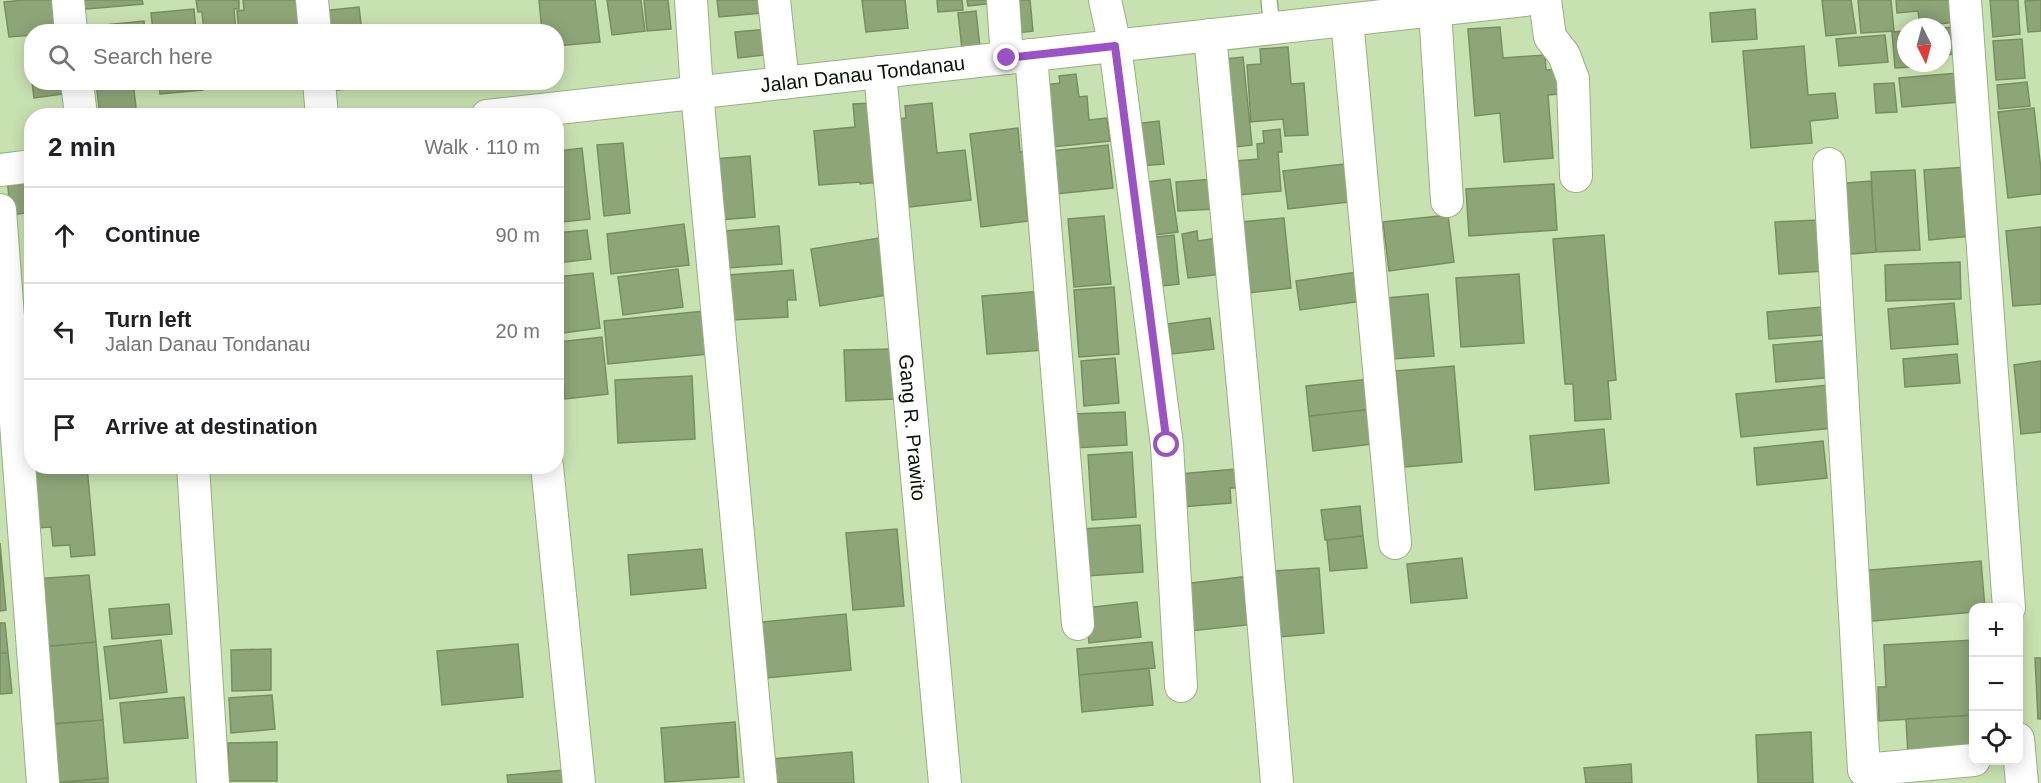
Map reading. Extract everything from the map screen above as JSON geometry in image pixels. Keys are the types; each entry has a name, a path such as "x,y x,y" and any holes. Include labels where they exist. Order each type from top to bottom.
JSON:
{"street":[{"path":"68,0 70,24"},
{"path":"312,0 314,24"},
{"path":"691,0 697,92 761,783"},
{"path":"774,0 783,83"},
{"path":"1002,0 1019,56 1078,624"},
{"path":"1105,0 1115,46 1167,445 1181,686"},
{"path":"1527,0 1564,55 1573,79 1576,176"},
{"name":"Jalan Danau Tondanau","path":"562,108 1210,35 1271,14 1347,20 1379,8 1435,10 1527,0"},
{"path":"1965,0 2009,603"},
{"path":"1435,10 1447,201"},
{"path":"1347,20 1395,543"},
{"path":"1210,35 1250,452 1277,783"},
{"name":"Gang R. Prawito","path":"880,72 945,783"},
{"path":"78,90 80,108"},
{"path":"320,90 322,108"},
{"path":"1829,164 1864,770 1969,760"},
{"path":"0,170 24,167"},
{"path":"0,210 43,783"},
{"path":"194,474 213,783"},
{"path":"548,474 579,783"}],"building":[{"path":"58,0 60,24 24,24 24,36 9,37 4,2"},
{"path":"75,0 142,0 143,4 76,10"},
{"path":"196,0 239,0 239,9 234,9 235,24 203,24 202,12 198,12"},
{"path":"243,0 300,0 302,24 238,24 237,11 244,10"},
{"path":"539,0 595,0 600,42 564,45 564,24 541,24"},
{"path":"607,0 641,0 645,31 612,35"},
{"path":"644,0 668,0 671,29 647,31"},
{"path":"717,0 760,0 762,13 719,17"},
{"path":"862,0 905,0 908,28 866,32"},
{"path":"937,0 962,0 963,10 938,12"},
{"path":"967,0 995,0 995,3 968,6"},
{"path":"1005,0 1030,0 1033,31 1008,34"},
{"path":"1822,0 1851,0 1856,33 1826,36"},
{"path":"1858,0 1891,0 1894,31 1861,33"},
{"path":"1896,0 1954,0 1957,22 1951,23 1951,18 1919,18 1918,11 1897,13"},
{"path":"1990,0 2018,0 2020,34 1993,37"},
{"path":"2041,0 2041,31 2028,32 2025,1"},
{"path":"359,7 361,24 322,24 321,11"},
{"path":"194,9 195,24 152,24 151,13"},
{"path":"1755,9 1757,39 1712,42 1710,13"},
{"path":"976,11 980,47 962,49 958,13"},
{"path":"144,21 144,24 114,24"},
{"path":"1500,27 1503,58 1545,55 1546,70 1557,69 1559,94 1548,95 1553,158 1504,162 1500,113 1475,116 1468,29"},
{"path":"1951,27 1955,27 1957,54 1951,54"},
{"path":"771,29 774,54 738,58 735,32"},
{"path":"1892,32 1897,32 1897,68 1895,68"},
{"path":"1885,35 1888,62 1839,66 1836,39"},
{"path":"2022,39 2025,78 1996,80 1993,41"},
{"path":"1804,46 1808,95 1835,93 1838,118 1810,121 1812,143 1751,148 1743,51"},
{"path":"1288,47 1291,84 1304,83 1308,135 1285,136 1283,119 1251,122 1247,65 1261,64 1260,49"},
{"path":"1243,57 1252,145 1225,148 1215,60"},
{"path":"1958,73 1960,102 1902,107 1899,78"},
{"path":"1076,74 1079,97 1087,96 1089,120 1107,118 1110,141 1052,147 1046,85 1060,83 1059,76"},
{"path":"2027,82 2030,106 1999,109 1997,85"},
{"path":"1894,83 1897,112 1876,113 1874,84"},
{"path":"33,90 62,90 62,94 34,98"},
{"path":"97,90 134,90 136,108 99,108"},
{"path":"160,90 203,90 160,94"},
{"path":"873,103 881,182 819,185 814,131 855,127 853,104"},
{"path":"932,103 937,153 965,150 971,200 901,208 890,120 906,118 905,106"},
{"path":"2034,108 2041,170 2041,194 2008,198 1998,112"},
{"path":"1159,121 1164,164 1140,166 1135,124"},
{"path":"1018,128 1020,152 1035,151 1040,196 1026,198 1028,221 981,227 970,134"},
{"path":"1280,129 1282,152 1278,152 1281,191 1228,196 1225,162 1258,159 1257,144 1264,143 1263,131"},
{"path":"623,143 630,213 604,216 597,145"},
{"path":"1108,145 1113,188 1056,194 1051,151"},
{"path":"582,148 590,219 564,222 564,150"},
{"path":"750,156 755,217 719,220 714,159"},
{"path":"1353,163 1357,201 1288,209 1283,171"},
{"path":"1967,167 1972,236 1929,240 1924,170"},
{"path":"1915,170 1920,250 1876,252 1871,172"},
{"path":"24,177 24,213 11,215 7,179"},
{"path":"1170,179 1178,232 1147,236 1140,183"},
{"path":"1214,179 1216,209 1178,211 1176,182"},
{"path":"1871,181 1876,252 1839,255 1834,184"},
{"path":"1554,184 1557,230 1469,236 1466,189"},
{"path":"1448,215 1454,262 1389,271 1383,222"},
{"path":"1104,216 1111,284 1074,287 1068,219"},
{"path":"1284,218 1291,288 1248,293 1241,222"},
{"path":"1821,220 1824,271 1779,274 1775,222"},
{"path":"684,224 689,265 611,274 607,234"},
{"path":"779,226 782,264 728,268 725,231"},
{"path":"2041,227 2041,304 2013,306 2006,231"},
{"path":"587,230 591,259 564,262 564,232"},
{"path":"1197,231 1198,241 1225,237 1222,274 1188,278 1182,234"},
{"path":"1174,235 1179,284 1153,287 1148,238"},
{"path":"1604,235 1616,380 1608,381 1611,419 1575,421 1573,384 1565,384 1553,239"},
{"path":"885,237 894,294 820,306 811,249"},
{"path":"1960,262 1961,299 1886,301 1885,265"},
{"path":"678,269 683,307 623,315 618,277"},
{"path":"793,270 796,300 787,300 788,317 732,320 728,275"},
{"path":"1357,272 1361,301 1300,310 1296,281"},
{"path":"593,273 600,328 564,333 564,276"},
{"path":"1519,274 1524,343 1461,347 1456,278"},
{"path":"1114,287 1119,354 1079,357 1074,290"},
{"path":"1042,291 1046,350 987,354 982,296"},
{"path":"1428,294 1434,356 1392,359 1387,298"},
{"path":"1954,303 1958,344 1891,349 1888,309"},
{"path":"1822,307 1824,335 1769,339 1767,312"},
{"path":"704,311 708,354 608,364 604,321"},
{"path":"1210,318 1214,349 1172,354 1168,324"},
{"path":"24,320 24,349 15,350 14,321"},
{"path":"602,337 608,394 565,399 564,341"},
{"path":"1832,340 1835,377 1776,382 1773,345"},
{"path":"895,349 896,399 846,401 844,350"},
{"path":"1957,354 1960,383 1905,387 1903,359"},
{"path":"1115,358 1119,403 1084,406 1081,361"},
{"path":"2041,361 2041,432 2021,434 2014,365"},
{"path":"1454,366 1462,462 1404,467 1396,371"},
{"path":"692,376 695,439 618,443 615,380"},
{"path":"1370,379 1373,409 1309,416 1306,386"},
{"path":"1829,385 1834,428 1741,437 1736,394"},
{"path":"1376,409 1381,443 1313,451 1309,416"},
{"path":"1125,412 1127,445 1074,448 1072,414"},
{"path":"1604,429 1609,483 1535,490 1530,436"},
{"path":"1823,441 1827,478 1757,485 1754,448"},
{"path":"1132,452 1136,517 1092,520 1088,455"},
{"path":"1236,469 1237,488 1230,488 1231,503 1181,507 1179,474"},
{"path":"33,474 88,474 95,555 71,557 70,545 53,546 51,527 37,528"},
{"path":"1360,506 1363,536 1325,540 1321,510"},
{"path":"1140,525 1143,572 1087,576 1083,529"},
{"path":"897,529 904,606 853,610 846,533"},
{"path":"1363,536 1367,568 1330,571 1327,540"},
{"path":"0,543 6,610 0,611"},
{"path":"702,549 706,588 631,595 628,555"},
{"path":"1462,558 1467,598 1411,603 1407,564"},
{"path":"1981,561 1985,603 1969,603 1969,612 1862,622 1858,571"},
{"path":"1319,568 1324,633 1279,637 1274,571"},
{"path":"89,575 96,642 41,647 35,579"},
{"path":"1249,576 1255,624 1190,631 1184,584"},
{"path":"1137,602 1141,637 1089,643 1086,608"},
{"path":"169,604 172,634 112,639 109,609"},
{"path":"846,614 851,670 766,678 761,622"},
{"path":"0,623 5,623 8,653 0,653"},
{"path":"161,640 167,692 110,699 104,647"},
{"path":"1969,640 1969,715 1879,721 1878,687 1886,687 1884,645"},
{"path":"96,642 103,720 43,725 36,647"},
{"path":"1152,642 1155,668 1079,675 1077,649"},
{"path":"518,644 523,697 442,705 437,651"},
{"path":"271,649 271,690 232,691 231,650"},
{"path":"0,653 8,653 12,693 0,694"},
{"path":"2035,658 2041,658 2041,719 2038,719"},
{"path":"1149,668 1153,705 1082,712 1079,675"},
{"path":"272,695 275,729 231,733 229,698"},
{"path":"184,697 188,738 124,743 120,703"},
{"path":"1969,715 1969,753 1908,757 1906,719"},
{"path":"103,720 108,778 53,783 48,724"},
{"path":"735,722 739,777 665,782 661,728"},
{"path":"1811,732 1813,783 1758,783 1756,735"},
{"path":"277,742 277,781 229,781 228,743"},
{"path":"852,752 854,783 773,783 771,759"},
{"path":"1631,764 1632,783 1586,783 1584,768"},
{"path":"565,770 566,783 508,783 507,775"},
{"path":"108,778 108,783 61,783"}],"route":[{"path":"1007,58 1115,46 1167,445"}]}
